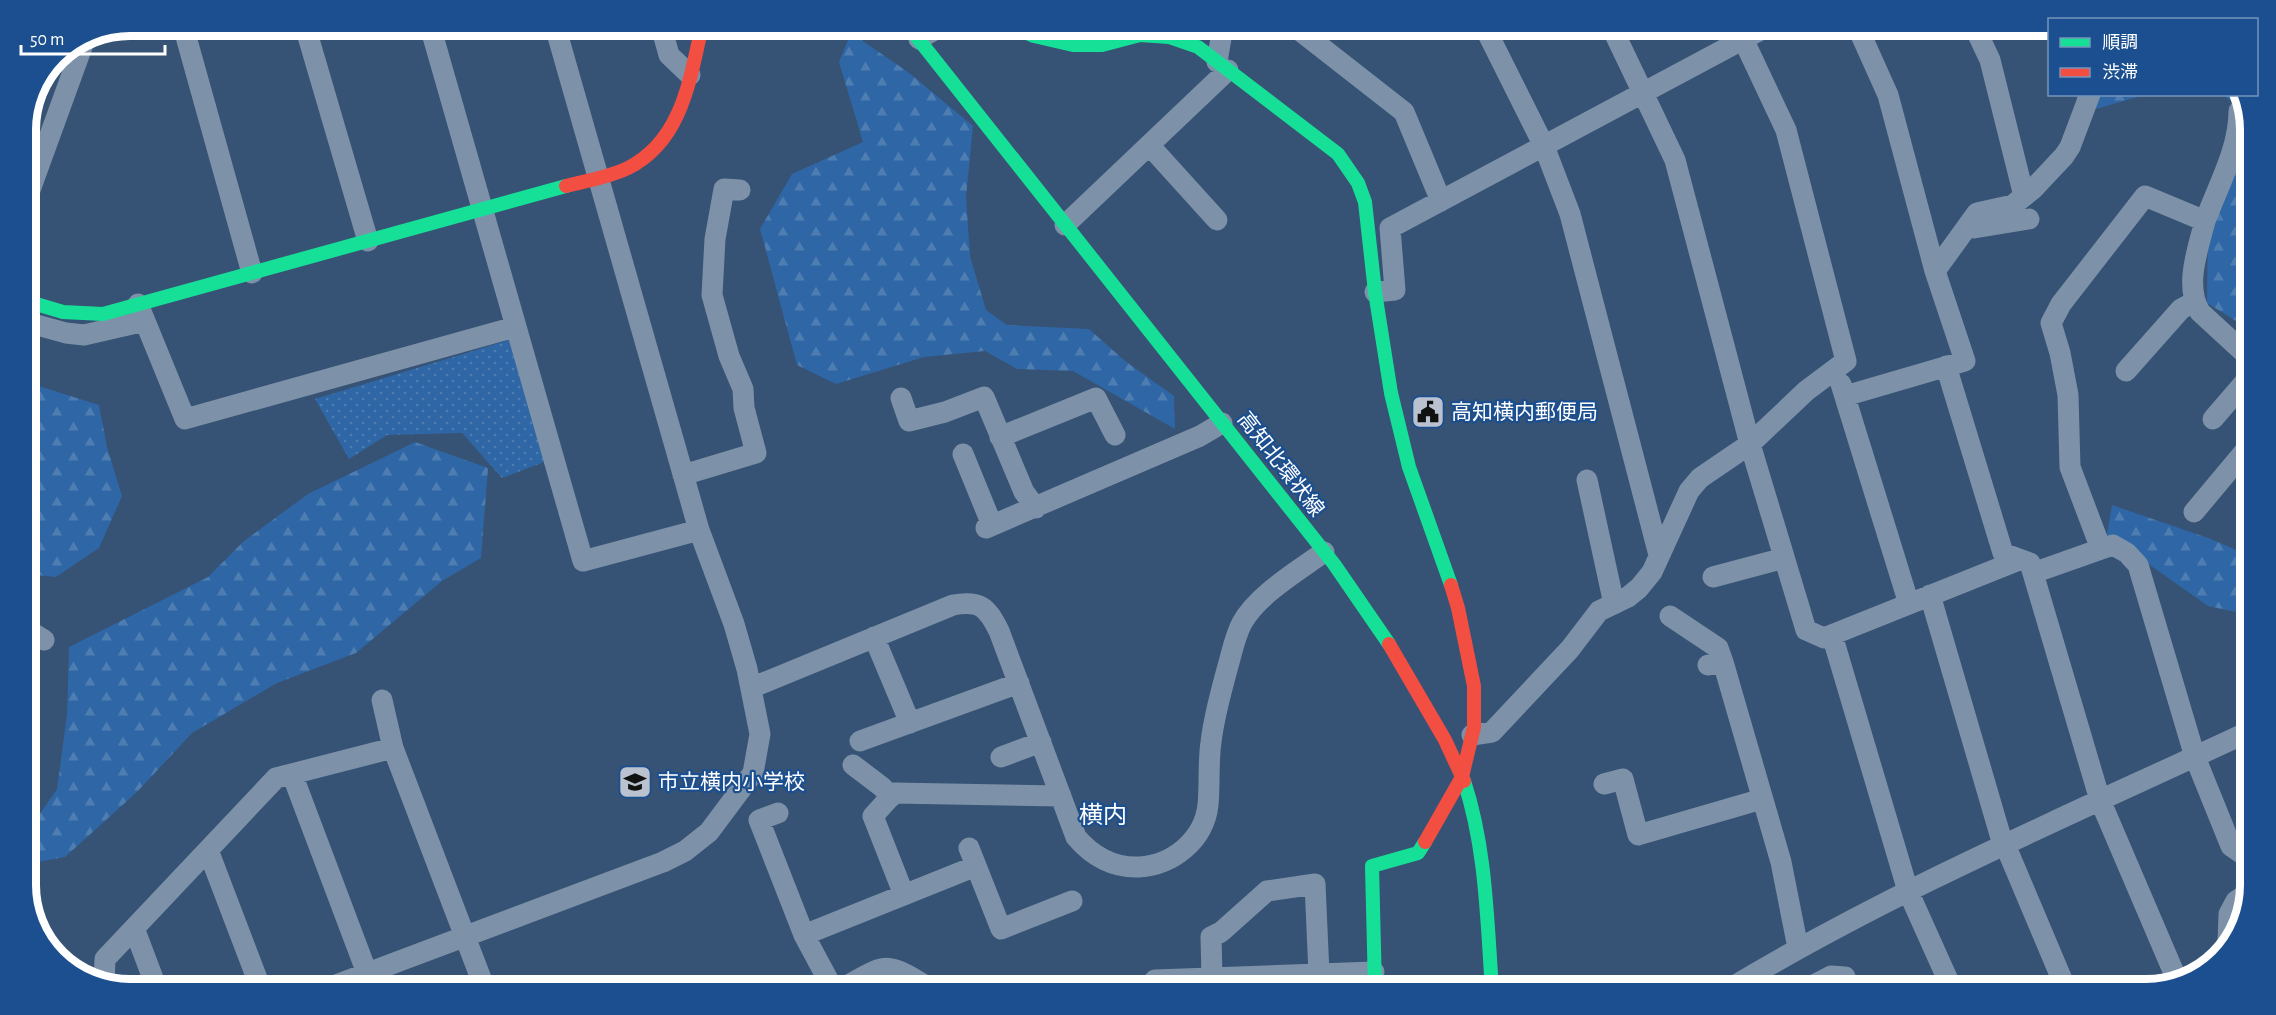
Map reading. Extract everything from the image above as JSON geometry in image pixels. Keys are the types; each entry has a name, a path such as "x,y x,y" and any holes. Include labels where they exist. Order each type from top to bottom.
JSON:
{"street":[{"path":"186,36 252,273"},
{"path":"307,36 368,241"},
{"path":"433,36 583,561 699,530"},
{"path":"376,979 465,937 663,862 685,851 703,837 753,772 760,734 751,688 734,624 699,530 558,36"},
{"path":"664,36 669,55 690,75"},
{"path":"36,325 66,333 84,335 252,273 627,169 657,150 671,132 682,108 700,36"},
{"name":"高知北環状線","path":"916,36 1323,552 1381,630 1440,731 1462,777 1475,824 1480,854 1491,979"},
{"path":"1034,36 1073,45 1102,45 1121,36"},
{"path":"1164,36 1198,47 1338,154 1348,165 1358,183 1365,202 1375,292 1391,393 1409,467 1427,521 1441,553 1458,608 1474,686 1474,727 1462,777 1418,853 1372,866 1374,979"},
{"path":"1065,225 1149,145 1222,66 1223,36"},
{"path":"1307,36 1404,112 1441,201"},
{"path":"1489,36 1544,146 1570,214 1659,555"},
{"path":"1616,36 1675,160 1750,444 1806,630 1824,638 1930,596 2026,566 2113,545 2127,553 2138,565 2195,757 2231,846 2240,852"},
{"path":"1375,292 1395,290 1390,228 1643,93 1734,36"},
{"path":"1472,735 1492,732 1570,649 1599,611 1628,597 1639,588 1652,572 1689,491 1700,478 1750,444 1806,391 1846,361 1786,130 1742,36"},
{"path":"1845,396 1965,361 1935,271 1888,95 1861,36"},
{"path":"1979,36 1990,60 2024,196"},
{"path":"36,174 81,50"},
{"path":"1935,271 1977,213 2013,205 2064,156 2070,147 2089,96"},
{"path":"2239,118 2235,146 2205,221 2196,258 2192,292 2194,302 2200,312 2240,349"},
{"path":"1149,145 1217,219"},
{"path":"683,475 756,453 744,408 743,389 729,356 712,295 715,239 724,189 740,190"},
{"path":"2101,549 2070,468 2068,395 2052,323 2061,303 2145,196 2205,221"},
{"path":"1965,231 2029,219"},
{"path":"2126,371 2181,309 2194,302"},
{"path":"36,304 62,312 84,315 141,313"},
{"path":"141,313 185,419 515,327"},
{"path":"1946,366 2003,553 2026,566 2100,800 2175,974"},
{"path":"1836,367 1909,604"},
{"path":"2213,419 2240,388"},
{"path":"901,398 909,421 945,412 984,397 1024,492 1036,508"},
{"path":"1000,437 1095,398 1115,435"},
{"path":"963,454 989,527 1200,436 1222,423"},
{"path":"2194,512 2240,457"},
{"path":"1587,480 1605,553 1614,604"},
{"path":"751,688 954,604 971,602 984,607 993,618 1077,837 1090,853 1106,862 1137,867 1150,866 1165,862 1179,854 1192,841 1205,817 1213,721 1242,623 1257,602 1323,552"},
{"path":"1713,577 1784,558"},
{"path":"1930,596 2001,838 2061,979"},
{"path":"1670,616 1718,648 1715,663 1781,862 1798,948"},
{"path":"36,635 44,640"},
{"path":"1832,635 1908,891 1947,979"},
{"path":"874,637 910,723"},
{"path":"860,741 1018,682"},
{"path":"382,700 393,748 481,979"},
{"path":"1747,979 1798,948 1908,891 2240,736"},
{"path":"1001,757 1041,742"},
{"path":"104,975 105,959 276,778 393,748"},
{"path":"853,765 882,787 891,797"},
{"path":"291,774 369,979"},
{"path":"1604,784 1623,778 1638,835 1762,799"},
{"path":"904,895 873,816 894,793 1061,796"},
{"path":"778,813 759,820 804,935 827,979"},
{"path":"208,850 257,979"},
{"path":"804,935 904,895 973,857 1001,929 1072,901"},
{"path":"1212,978 1211,937 1221,932 1267,891 1315,884 1319,974"},
{"path":"2228,929 2229,914 2238,899"},
{"path":"134,928 153,979"},
{"path":"861,979 879,969 889,968 901,970 914,979"},
{"path":"1184,979 1319,974 1358,979"},
{"path":"1826,979 1831,976 1845,977 1846,979"}],"green space":[{"path":"850,36 855,36 908,72 973,126 966,197 970,256 986,310 1007,325 1089,329 1125,361 1174,396 1175,429 1073,371 1017,369 985,351 924,357 836,384 797,365 760,229 792,174 863,142 839,62"},
{"path":"2077,96 2141,96 2075,115"},
{"path":"2224,96 2234,96 2237,105"},
{"path":"2237,108 2240,124 2240,324 2207,303 2208,219"},
{"path":"509,340 544,462 502,478 462,433 387,435 349,459 315,399"},
{"path":"36,385 99,405 107,447 122,496 99,548 56,577 36,575"},
{"path":"415,442 488,468 481,558 442,581 356,653 277,683 192,733 137,792 65,857 36,862 36,819 57,789 67,715 69,647 208,577 244,541 308,494"},
{"path":"2112,505 2211,539 2240,552 2240,613 2208,606 2107,535"}],"traffic: fast":[{"path":"916,36 1334,564 1389,644"},
{"path":"1034,36 1073,45 1102,45 1136,36"},
{"path":"1154,36 1169,37 1198,47 1338,154 1358,183 1365,202 1375,292 1391,393 1409,467 1451,585"},
{"path":"36,304 63,312 103,314 566,186"},
{"path":"1464,781 1481,858 1491,979"},
{"path":"1375,979 1372,866 1418,853 1425,842"}],"traffic: jam":[{"path":"566,186 628,168 661,142 681,107 700,36"},
{"path":"1425,842 1462,777 1474,727 1474,686 1451,585"},
{"path":"1389,644 1445,740 1464,781"}],"place":[{"name":"高知横内郵便局","path":"1428,412"},
{"name":"市立横内小学校","path":"635,782"}],"district":[{"name":"横内","path":"1103,815"}]}
